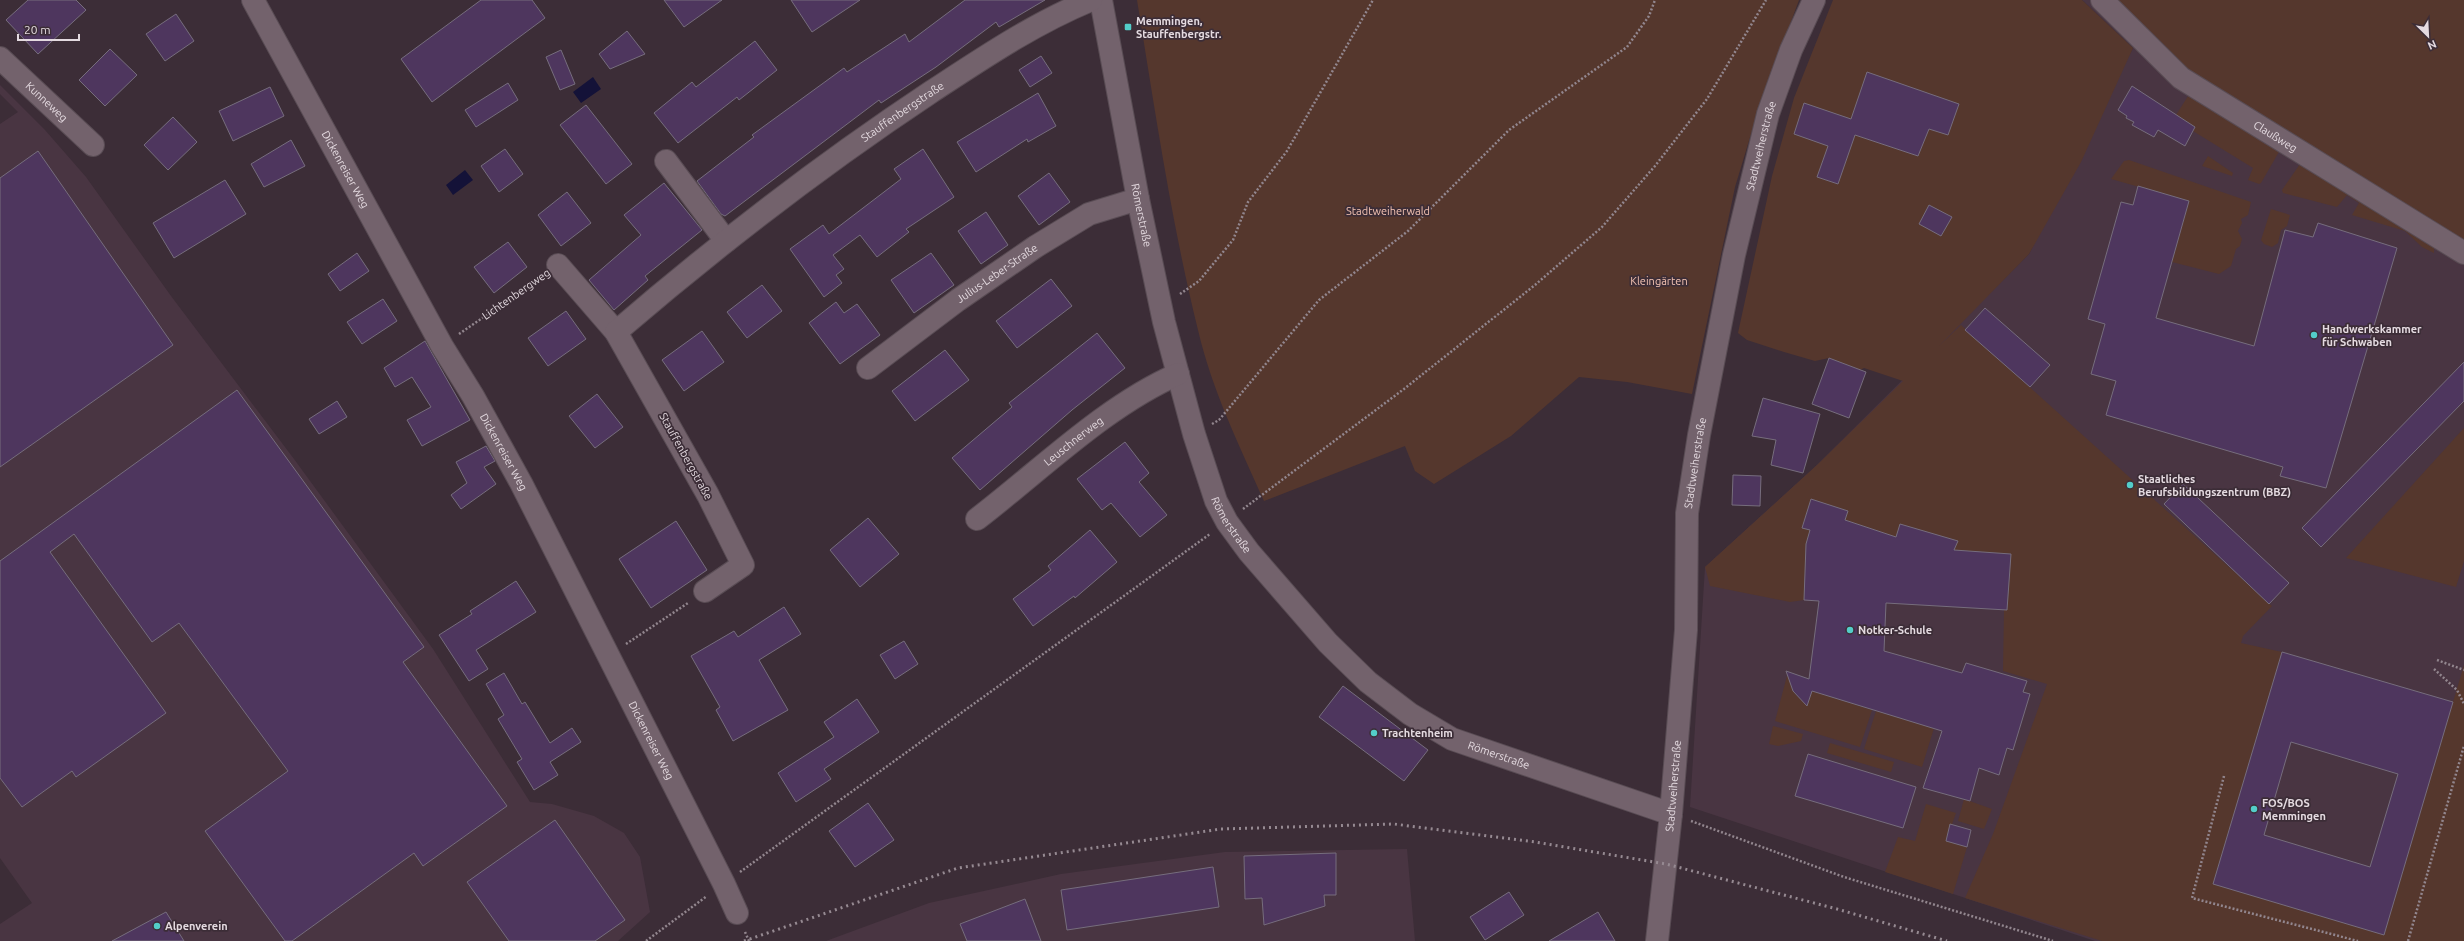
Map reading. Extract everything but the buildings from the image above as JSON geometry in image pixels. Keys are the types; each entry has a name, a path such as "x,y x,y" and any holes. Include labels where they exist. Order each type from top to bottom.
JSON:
{"street":[{"name":"Dickenreiser Weg","path":"253,0 442,346 473,396 521,483 724,884 737,913"},
{"name":"Stauffenbergstraße","path":"705,591 743,565 708,495 616,332 687,270 890,119 1029,28 1091,0"},
{"name":"Römerstraße","path":"1101,0 1138,200 1164,322 1194,434 1216,501 1227,522 1249,552 1328,643 1368,682 1410,714 1452,739 1671,814"},
{"name":"Stadtweiherstraße","path":"1658,941 1671,814 1686,630 1687,513 1698,435 1734,255 1768,114 1791,50 1814,0"},
{"name":"Claußweg","path":"2102,0 2181,78 2464,254"},
{"name":"Kunneweg","path":"0,58 93,146"},
{"path":"666,161 726,241"},
{"name":"Julius-Leber-Straße","path":"868,368 958,300 1035,246 1089,214 1138,200"},
{"name":"Lichtenbergweg","path":"558,265 616,332"},
{"name":"Leuschnerweg","path":"977,519 1121,404 1151,386 1178,374"}],"path":[{"path":"1164,322 1174,298 1199,282 1233,240 1248,202 1287,151 1373,0"},
{"path":"1194,434 1219,420 1319,300 1408,231 1509,130 1627,47 1649,16 1655,0"},
{"path":"646,941 1227,522 1404,390 1536,285 1602,227 1655,166 1707,99 1766,0"},
{"name":"Lichtenbergweg","path":"442,346 558,265"},
{"path":"609,656 705,591"},
{"path":"2437,660 2464,670"},
{"path":"2434,669 2457,690 2464,704"},
{"path":"2408,941 2464,746"},
{"path":"2224,776 2192,898 2358,941"},
{"path":"1671,814 1844,877 2053,941"}],"shaded area":[{"name":"Staatliches Berufsbildungszentrum (BBZ)","path":"2082,0 2464,0 2464,941 2095,941 1690,807 1705,567 1817,465 2029,254 2133,48"},
{"path":"593,77 601,89 581,103 573,92"},
{"path":"0,85 45,130 86,177 171,296 294,459 433,649 530,802 552,804 594,816 624,833 640,857 650,912 618,941 292,941 414,853 423,866 507,806 416,680 348,702 424,647 383,591 62,517 152,642 179,623 220,679 275,639 342,732 205,831 285,941 0,941 0,924 32,903 0,858 0,778 22,807 53,784 0,672 76,777 165,713 0,561 0,467 172,344 0,178 0,124 18,112 0,94"},
{"path":"465,170 473,180 453,195 446,185"},
{"path":"1407,849 1415,941 826,941 929,903 1061,874 1225,852"}],"green space":[{"name":"Stadtweiherwald","path":"1137,0 1799,0 1758,111 1735,187 1692,394 1627,382 1579,377 1511,436 1434,484 1415,471 1405,446 1264,501 1218,396 1198,330 1188,289 1172,207"},
{"path":"1833,0 2082,0 2133,48 2081,162 2029,254 1939,346 1961,325 2272,606 2243,636 2241,643 2282,652 2213,884 2384,935 2464,665 2464,941 2102,941 1965,898 1993,834 2047,684 2003,671 2004,610 2011,554 1954,550 1957,541 1896,537 1845,520 1847,511 1811,499 1802,528 1810,530 1806,544 1804,600 1790,602 1710,586 1705,567 1817,465 1903,381 1864,368 1860,370 1829,358 1815,361 1784,352 1747,340 1738,333 1772,176 1794,98"},
{"path":"2102,0 2464,0 2464,252 2181,78"},
{"path":"2190,93 2280,150 2261,183 2259,184 2248,180 2253,168 2193,131 2195,127 2176,115"},
{"path":"2208,156 2233,173 2232,176 2202,166"},
{"path":"2129,160 2251,202 2248,215 2241,219 2242,223 2238,231 2242,239 2240,246 2236,249 2231,266 2219,274 2172,262 2189,201 2111,179 2124,161"},
{"path":"2300,164 2434,246 2434,253 2422,247 2405,231 2352,215 2359,203 2347,195 2337,207 2283,193 2282,190"},
{"path":"2271,209 2290,215 2287,226 2281,230 2278,243 2272,247 2264,244 2261,240"},
{"path":"2464,428 2464,561 2456,587 2346,558"},
{"path":"1788,672 1791,672 1792,687 1796,695 1808,704 1812,691 1872,710 1860,747 1775,721"},
{"path":"1876,711 1934,728 1922,767 1864,749"},
{"path":"1773,726 1803,734 1801,741 1778,746 1769,744"},
{"path":"1830,743 1894,762 1891,772 1827,753"},
{"path":"1964,799 1992,809 1984,829 1958,821"},
{"path":"1926,804 1956,813 1946,841 1967,847 1953,894 1885,872 1898,837 1915,841"}],"railway":[{"path":"744,941 958,868 1221,829 1394,824 1535,842 1666,864 1837,909 1947,941"}],"place":[{"name":"Memmingen, Stauffenbergstr.","path":"1128,27"},
{"name":"Handwerkskammer für Schwaben","path":"2314,335"},
{"name":"Staatliches Berufsbildungszentrum (BBZ)","path":"2130,485"},
{"name":"Notker-Schule","path":"1850,630"},
{"name":"Trachtenheim","path":"1374,733"},
{"name":"FOS/BOS Memmingen","path":"2254,809"},
{"name":"Alpenverein","path":"157,926"}],"park label":[{"name":"Kleingärten","path":"1659,281"}]}
